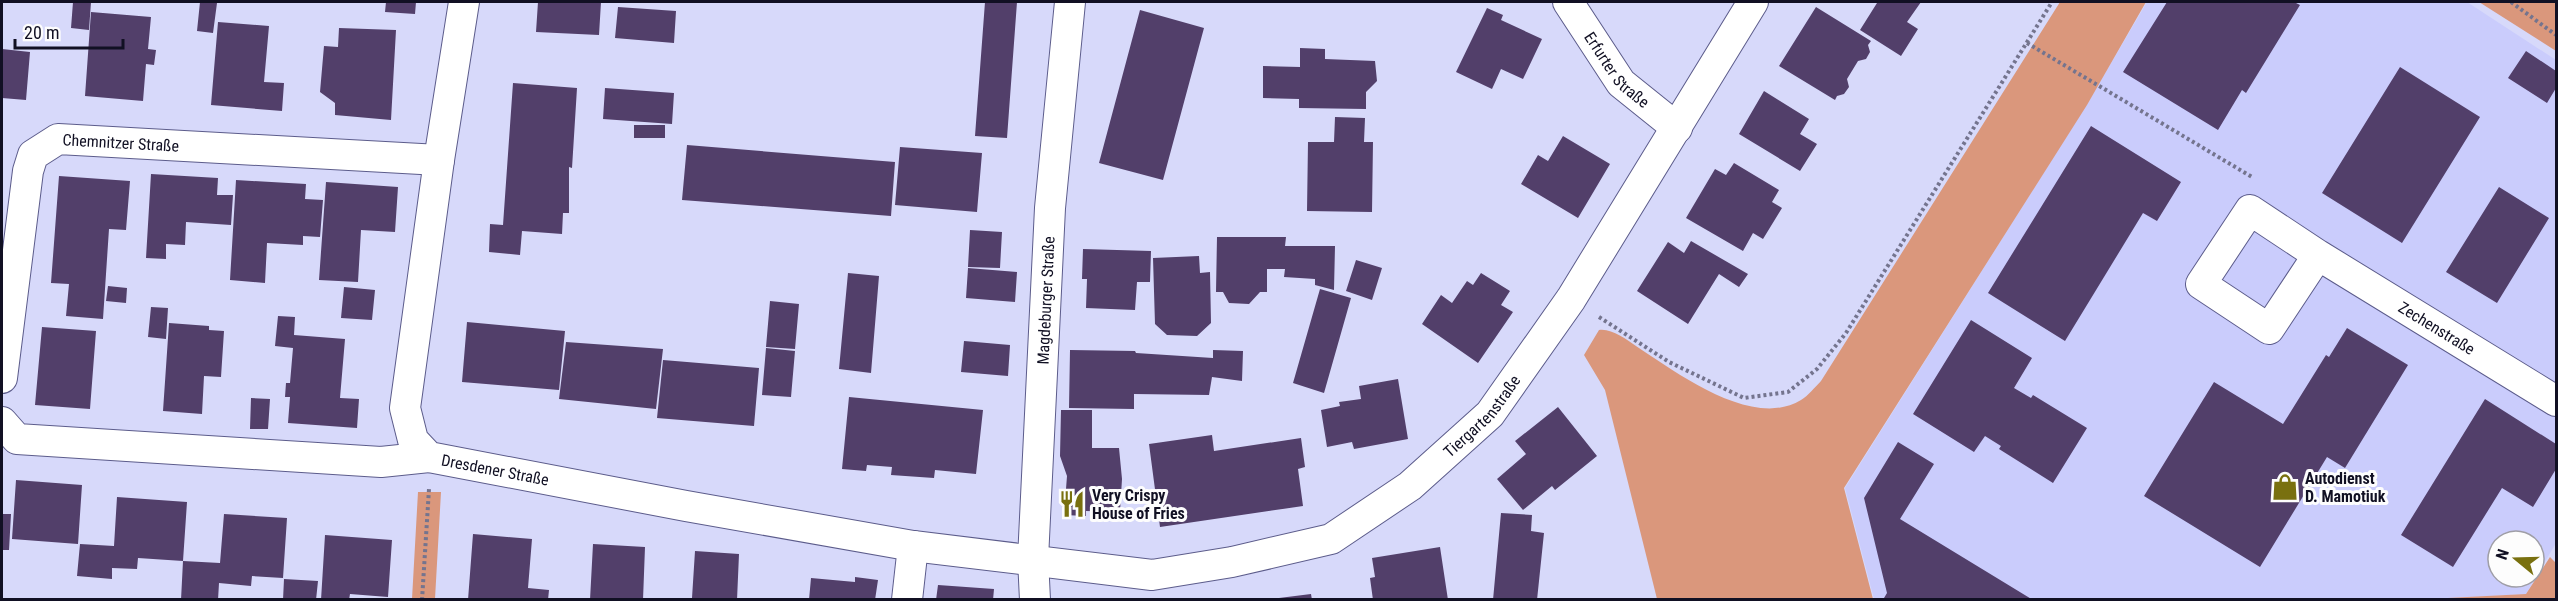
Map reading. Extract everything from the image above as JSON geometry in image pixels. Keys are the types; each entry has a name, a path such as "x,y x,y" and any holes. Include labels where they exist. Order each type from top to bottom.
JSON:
{"street":[{"name":"Dresdener Straße","path":"464,2 439,160 405,408 413,440 429,457 913,546 1034,559"},
{"name":"Magdeburger Straße","path":"1035,600 1034,559 1050,208 1070,2"},
{"name":"Erfurter Straße","path":"1568,2 1621,83 1677,128"},
{"name":"Tiergartenstraße","path":"1034,559 1152,575 1232,562 1331,539 1410,486 1490,414 1571,299 1753,2"},
{"name":"Chemnitzer Straße","path":"2,378 28,171 33,155 58,139 439,160"},
{"name":"Zechenstraße","path":"2318,255 2556,401"},
{"path":"2,422 17,439 381,462 429,457"},
{"path":"907,600 913,546"}],"path":[{"path":"1571,299 1669,362 1744,398 1788,392 1817,369 1845,333 2052,2"},
{"path":"2511,2 2556,35"},
{"path":"2027,43 2259,181"},
{"path":"422,600 429,457"}],"shaded area":[{"path":"2060,2 2146,2 2087,105 1844,488 1873,599 1657,599 1605,390 1584,355 1599,330 1618,335 1693,382 1738,403 1760,408 1781,407 1804,398 1821,381"},
{"path":"2147,2 2467,2 2556,60 2556,543 2546,560 2546,529 2486,529 2486,589 2529,589 2526,594 2416,600 1874,599 1845,488 2087,104"},
{"path":"2479,2 2556,2 2556,51"},
{"path":"418,492 441,492 435,599 412,599"},
{"path":"2550,557 2556,563 2556,599 2428,599 2526,594 2529,589 2546,589 2546,563"}],"building":[{"path":"73,2 91,2 89,30 71,28"},
{"path":"200,2 217,3 213,33 197,31"},
{"path":"386,2 416,2 415,14 385,12"},
{"path":"538,2 601,2 599,35 536,32"},
{"path":"985,2 1017,2 1007,138 975,136"},
{"path":"1874,2 1921,2 1907,22 1918,29 1901,56 1860,30 1877,3"},
{"path":"2167,2 2294,2 2300,5 2246,93 2242,90 2218,130 2123,72"},
{"path":"618,7 676,11 674,43 615,38"},
{"path":"1816,7 1871,41 1868,45 1870,52 1866,59 1858,61 1847,79 1849,87 1835,100 1779,66"},
{"path":"1487,8 1503,15 1501,20 1542,39 1523,79 1501,69 1492,89 1456,72"},
{"path":"1140,10 1204,28 1163,180 1099,163"},
{"path":"91,12 151,17 148,49 156,50 154,65 146,64 143,101 85,96"},
{"path":"218,22 269,26 264,82 284,83 282,111 211,105"},
{"path":"339,28 396,30 391,120 335,115 335,103 320,92 324,46 338,47"},
{"path":"1300,48 1325,49 1325,59 1375,61 1377,81 1366,92 1366,109 1299,108 1299,99 1263,98 1263,66 1300,67"},
{"path":"2,49 30,52 26,100 2,98"},
{"path":"2526,51 2556,71 2556,88 2547,103 2508,78"},
{"path":"2400,67 2480,117 2402,243 2322,193"},
{"path":"513,83 577,88 572,168 569,167 569,213 563,213 562,234 522,231 520,255 489,252 490,224 503,225"},
{"path":"605,88 674,93 672,124 603,119"},
{"path":"1764,91 1809,119 1800,134 1817,144 1800,171 1739,134"},
{"path":"1335,117 1365,118 1364,142 1373,142 1372,212 1307,211 1308,142 1334,142"},
{"path":"634,125 665,125 665,138 634,138"},
{"path":"2091,126 2181,182 2157,221 2143,213 2065,341 1988,293"},
{"path":"1563,136 1610,164 1578,218 1521,184 1538,155 1548,161"},
{"path":"687,145 895,162 891,216 682,200"},
{"path":"900,147 982,153 977,212 895,205"},
{"path":"1734,163 1779,190 1772,202 1782,208 1763,239 1753,233 1743,251 1686,218 1715,169 1726,175"},
{"path":"151,174 218,178 217,195 233,195 231,225 186,222 185,245 166,244 166,259 146,258"},
{"path":"59,176 130,181 126,230 109,229 103,319 66,316 69,284 51,283"},
{"path":"236,180 306,184 305,199 323,200 320,237 303,236 303,245 267,243 265,283 230,280"},
{"path":"326,182 398,187 395,232 361,230 358,282 319,280"},
{"path":"2499,187 2549,218 2497,303 2446,272"},
{"path":"970,230 1002,232 1000,268 968,267"},
{"path":"1217,237 1286,237 1285,246 1335,246 1334,290 1315,285 1315,279 1284,277 1285,269 1267,269 1267,292 1260,292 1249,304 1229,303 1223,292 1216,292"},
{"path":"1691,241 1748,274 1739,287 1719,274 1688,324 1637,291 1668,242 1684,253"},
{"path":"1083,249 1151,251 1150,282 1137,282 1135,310 1086,308 1087,279 1082,279"},
{"path":"1199,256 1200,273 1210,272 1211,323 1197,336 1167,335 1155,324 1153,258"},
{"path":"1356,260 1382,268 1372,300 1346,291"},
{"path":"968,268 1017,272 1015,302 966,298"},
{"path":"848,273 879,276 871,373 839,369"},
{"path":"1481,273 1510,291 1501,305 1513,312 1478,363 1422,324 1441,295 1452,303 1467,281 1473,285"},
{"path":"108,286 127,288 126,303 106,301"},
{"path":"344,287 375,290 372,320 341,318"},
{"path":"1320,289 1351,298 1324,393 1293,383"},
{"path":"770,301 799,304 795,349 766,347"},
{"path":"151,307 168,308 166,339 148,337"},
{"path":"278,316 295,317 294,335 345,339 340,398 359,399 357,428 288,423 290,397 285,397 286,383 290,383 293,348 275,346"},
{"path":"1971,320 2032,358 2014,388 2031,398 2033,395 2087,428 2053,483 1999,449 2001,446 1985,436 1974,452 1913,414"},
{"path":"467,322 565,331 559,390 462,382"},
{"path":"169,323 209,326 209,330 224,331 221,377 204,376 202,414 163,411"},
{"path":"42,327 96,331 90,409 35,405"},
{"path":"2347,328 2408,365 2345,468 2327,457 2260,567 2144,496 2214,382 2283,424 2326,355 2329,357"},
{"path":"964,341 1010,345 1008,376 961,372"},
{"path":"566,342 663,349 656,409 559,399"},
{"path":"766,348 795,351 791,397 762,395"},
{"path":"1070,350 1135,351 1136,353 1213,358 1213,350 1243,351 1242,381 1212,377 1209,395 1134,394 1134,409 1069,408"},
{"path":"663,360 759,368 754,426 657,418"},
{"path":"1398,379 1408,439 1354,449 1352,442 1327,447 1321,410 1340,406 1339,402 1361,399 1359,386"},
{"path":"849,397 983,410 976,474 935,470 934,478 891,475 892,467 867,465 866,471 842,469"},
{"path":"251,398 270,399 268,429 250,429"},
{"path":"2485,399 2556,444 2556,469 2533,507 2502,488 2453,567 2401,535"},
{"path":"1558,407 1597,456 1555,490 1552,486 1523,510 1497,479 1526,454 1515,441"},
{"path":"1061,410 1092,410 1092,448 1119,448 1122,479 1120,512 1086,511 1086,516 1064,515 1067,476 1060,456"},
{"path":"1212,435 1214,451 1301,438 1305,467 1298,469 1303,506 1160,527 1149,444"},
{"path":"1898,442 1934,464 1900,519 2033,600 1884,598 1887,593 1864,498"},
{"path":"16,480 82,485 78,544 12,539"},
{"path":"117,497 187,502 183,561 138,558 137,569 112,568 112,579 77,576 80,544 114,546"},
{"path":"1501,513 1532,515 1531,531 1544,533 1537,600 1493,600"},
{"path":"2,514 11,514 9,550 2,550"},
{"path":"224,514 287,518 283,578 252,576 251,586 219,583 218,600 181,600 183,561 220,563"},
{"path":"473,534 532,539 528,588 549,590 548,600 468,600"},
{"path":"325,535 392,540 388,597 350,594 349,600 321,600"},
{"path":"593,544 645,547 643,600 590,600"},
{"path":"1440,547 1448,600 1373,600 1370,578 1375,577 1372,558"},
{"path":"695,551 739,554 737,600 692,598"},
{"path":"855,577 878,580 875,600 809,600 811,578 855,582"},
{"path":"284,579 318,581 316,600 283,600"},
{"path":"938,585 994,589 993,600 936,600"},
{"path":"1311,594 1312,600 1280,600 1279,598"}],"place":[{"name":"Autodienst D. Mamotiuk","path":"2285,487"},
{"name":"Very Crispy House of Fries","path":"1072,504"}]}
